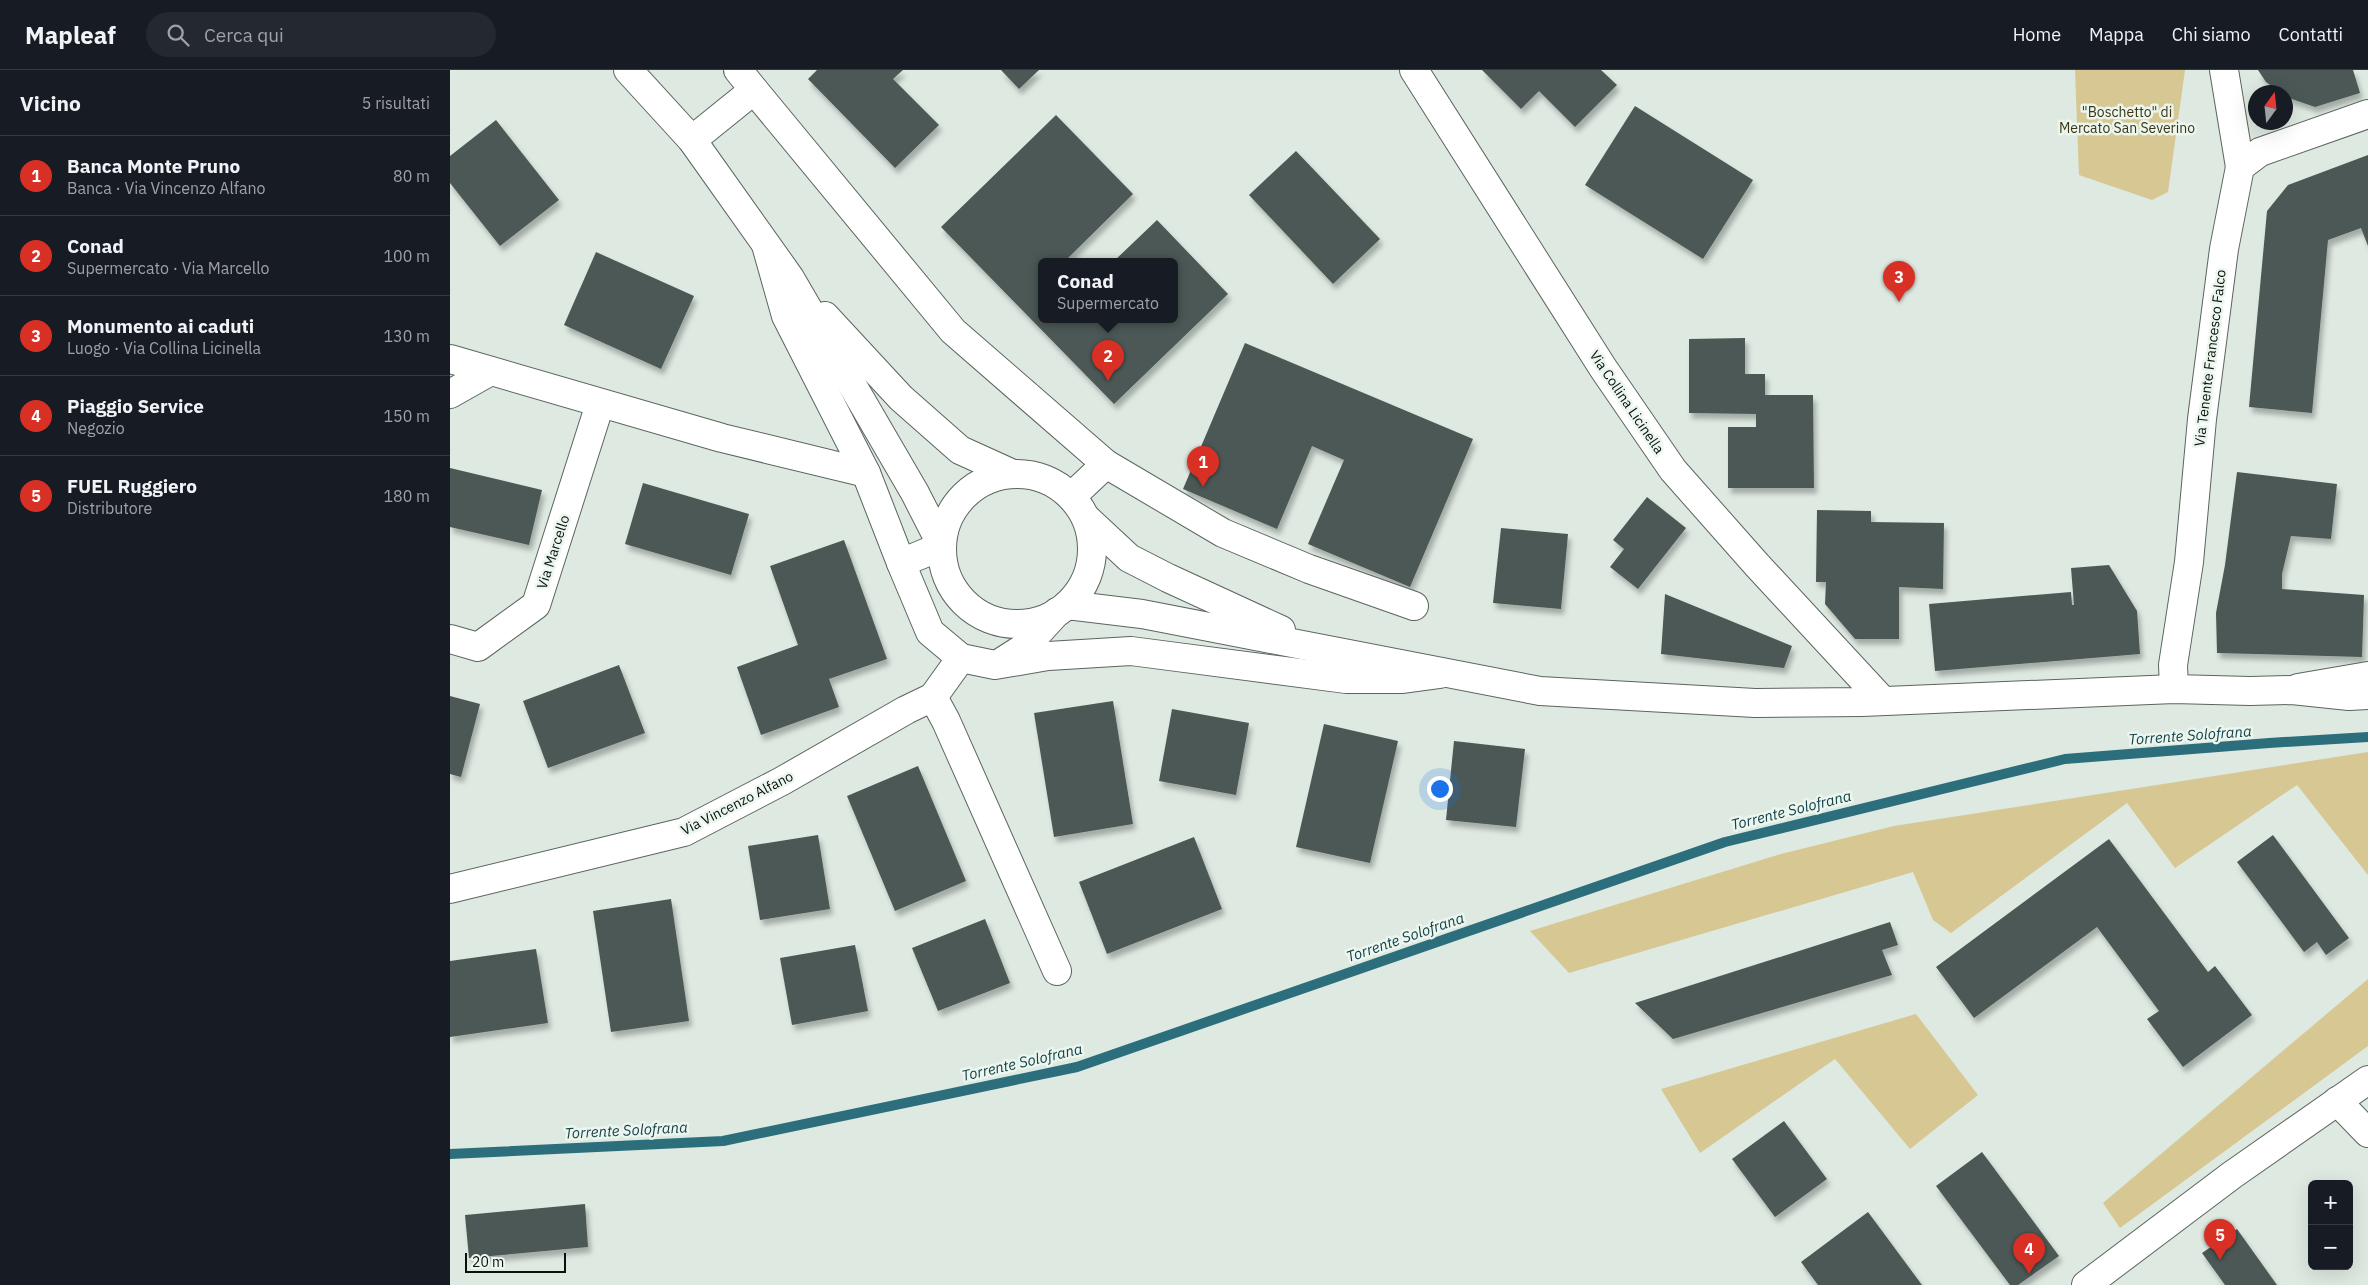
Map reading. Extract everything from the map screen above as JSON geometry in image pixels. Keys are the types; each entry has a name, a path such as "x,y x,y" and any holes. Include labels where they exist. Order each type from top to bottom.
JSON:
{"street":[{"path":"628,70 692,140 790,278 915,493 942,546"},
{"name":"Via Collina Licinella","path":"1414,70 1592,351 1673,470 1757,566 1883,701"},
{"path":"2224,70 2240,167 2260,152 2368,114"},
{"path":"692,140 746,80 953,331 1106,464 1223,533 1309,570 1414,606"},
{"name":"Via Tenente Francesco Falco","path":"2174,689 2173,665 2189,562 2202,419 2224,249 2240,167"},
{"path":"765,243 786,316 866,473 930,632 961,658 995,666 1048,656 1131,651 1346,679 1403,679 1442,673"},
{"path":"790,278 901,398 960,450 1013,474 1039,477 1061,488 1078,508 1128,558 1321,648"},
{"path":"450,359 489,372 722,438 866,473"},
{"path":"450,394 489,372"},
{"name":"Via Marcello","path":"450,639 478,647 536,605 600,404"},
{"path":"1078,508 1106,464"},
{"path":"1013,474 991,479 963,497 951,513 946,524 942,546 944,565 952,585 964,601 979,613 1010,623 1024,623 1043,619 1062,608 1142,614 1540,692 1755,702 1883,701 2174,689 2292,690 2349,696 2368,695"},
{"path":"995,666 1025,647 1080,590 1090,568 1092,542 1078,508"},
{"path":"901,563 942,546"},
{"name":"Via Vincenzo Alfano","path":"450,889 684,832 782,781 906,710 933,697 961,658"},
{"path":"2292,690 2368,676"},
{"path":"933,697 946,721 1057,971"},
{"path":"2086,1285 2232,1175 2368,1080"},
{"path":"2337,1102 2368,1133"}],"green space":[{"name":"\"Boschetto\" di Mercato San Severino","path":"2075,70 2185,70 2168,192 2152,200 2079,175"},
{"path":"2368,752 2368,875 2297,785 2175,868 2127,803 1951,933 1933,920 1913,872 1569,973 1530,931 1781,854 1894,826"},
{"path":"2368,979 2368,1046 2120,1228 2103,1203"},
{"path":"1916,1014 1978,1095 1910,1149 1835,1059 1700,1153 1661,1089"}],"building":[{"path":"817,70 903,70 893,79 939,125 895,168 808,79"},
{"path":"1001,70 1039,70 1019,89"},
{"path":"1482,70 1601,70 1617,85 1575,127 1539,91 1521,109"},
{"path":"2258,70 2353,70 2360,93 2315,107 2293,99 2293,85 2270,85"},
{"path":"1635,106 1753,180 1703,259 1585,185"},
{"path":"1056,115 1133,194 1068,258 1038,258 1038,323 1178,323 1178,258 1117,258 1157,220 1228,294 1114,404 941,227"},
{"path":"496,120 559,200 500,246 450,183 450,156"},
{"path":"1296,151 1380,239 1333,284 1249,195"},
{"path":"2368,155 2368,246 2361,228 2328,240 2312,413 2249,407 2267,211 2288,185"},
{"path":"596,252 694,296 661,369 564,325"},
{"path":"1745,338 1745,374 1765,374 1765,395 1813,395 1814,488 1728,488 1728,427 1756,427 1756,414 1689,413 1689,339"},
{"path":"1245,343 1473,439 1410,587 1308,544 1344,460 1312,446 1277,529 1183,489"},
{"path":"450,468 542,490 529,545 450,527"},
{"path":"2237,472 2337,484 2331,539 2291,536 2282,574 2282,589 2364,595 2362,657 2217,653 2216,613 2225,565"},
{"path":"643,483 749,514 731,575 625,544"},
{"path":"1647,497 1686,528 1638,589 1610,567 1624,549 1613,540"},
{"path":"1817,510 1871,511 1871,522 1944,523 1943,589 1899,587 1899,639 1855,639 1825,604 1826,582 1816,582"},
{"path":"1501,528 1568,534 1561,609 1493,603"},
{"path":"844,540 887,659 829,679 839,707 761,735 737,667 798,645 770,566"},
{"path":"2109,565 2137,611 2140,654 1935,671 1929,604 2071,592 2072,605 2074,605 2071,568"},
{"path":"1665,594 1792,646 1784,668 1661,654"},
{"path":"619,665 645,733 548,768 523,701"},
{"path":"450,696 480,704 461,777 450,774"},
{"path":"1113,701 1133,824 1054,837 1034,713"},
{"path":"1172,709 1249,723 1236,795 1159,781"},
{"path":"1324,724 1398,741 1370,863 1296,847"},
{"path":"1454,741 1525,749 1516,827 1446,820"},
{"path":"918,766 966,881 895,911 847,796"},
{"path":"818,835 830,909 760,920 748,846"},
{"path":"2273,835 2349,938 2326,955 2317,942 2304,952 2237,862"},
{"path":"1194,837 1222,909 1107,954 1079,882"},
{"path":"2109,839 2208,972 2215,966 2252,1015 2183,1067 2147,1019 2159,1011 2097,927 1974,1018 1936,967"},
{"path":"671,899 689,1021 611,1032 593,911"},
{"path":"985,919 1010,983 938,1011 912,948"},
{"path":"1890,922 1898,945 1882,950 1892,975 1673,1039 1635,1003"},
{"path":"855,945 868,1011 792,1025 780,958"},
{"path":"536,949 548,1023 450,1037 450,961"},
{"path":"1784,1121 1827,1179 1775,1217 1732,1159"},
{"path":"1982,1152 2059,1256 2018,1285 2010,1285 1936,1186"},
{"path":"585,1204 588,1247 469,1258 465,1215"},
{"path":"1868,1212 1922,1285 1818,1285 1801,1262"},
{"path":"2237,1229 2277,1285 2225,1285 2202,1253"}],"waterway":[{"name":"Torrente Solofrana","path":"450,1154 723,1141 1077,1067 1725,842 2065,759 2368,737"}],"place":[{"name":"Monumento ai caduti","path":"1899,302"},
{"name":"Conad","path":"1108,381"},
{"name":"Banca Monte Pruno","path":"1203,487"},
{"name":"FUEL Ruggiero","path":"2220,1260"},
{"name":"Piaggio Service","path":"2029,1274"}]}
